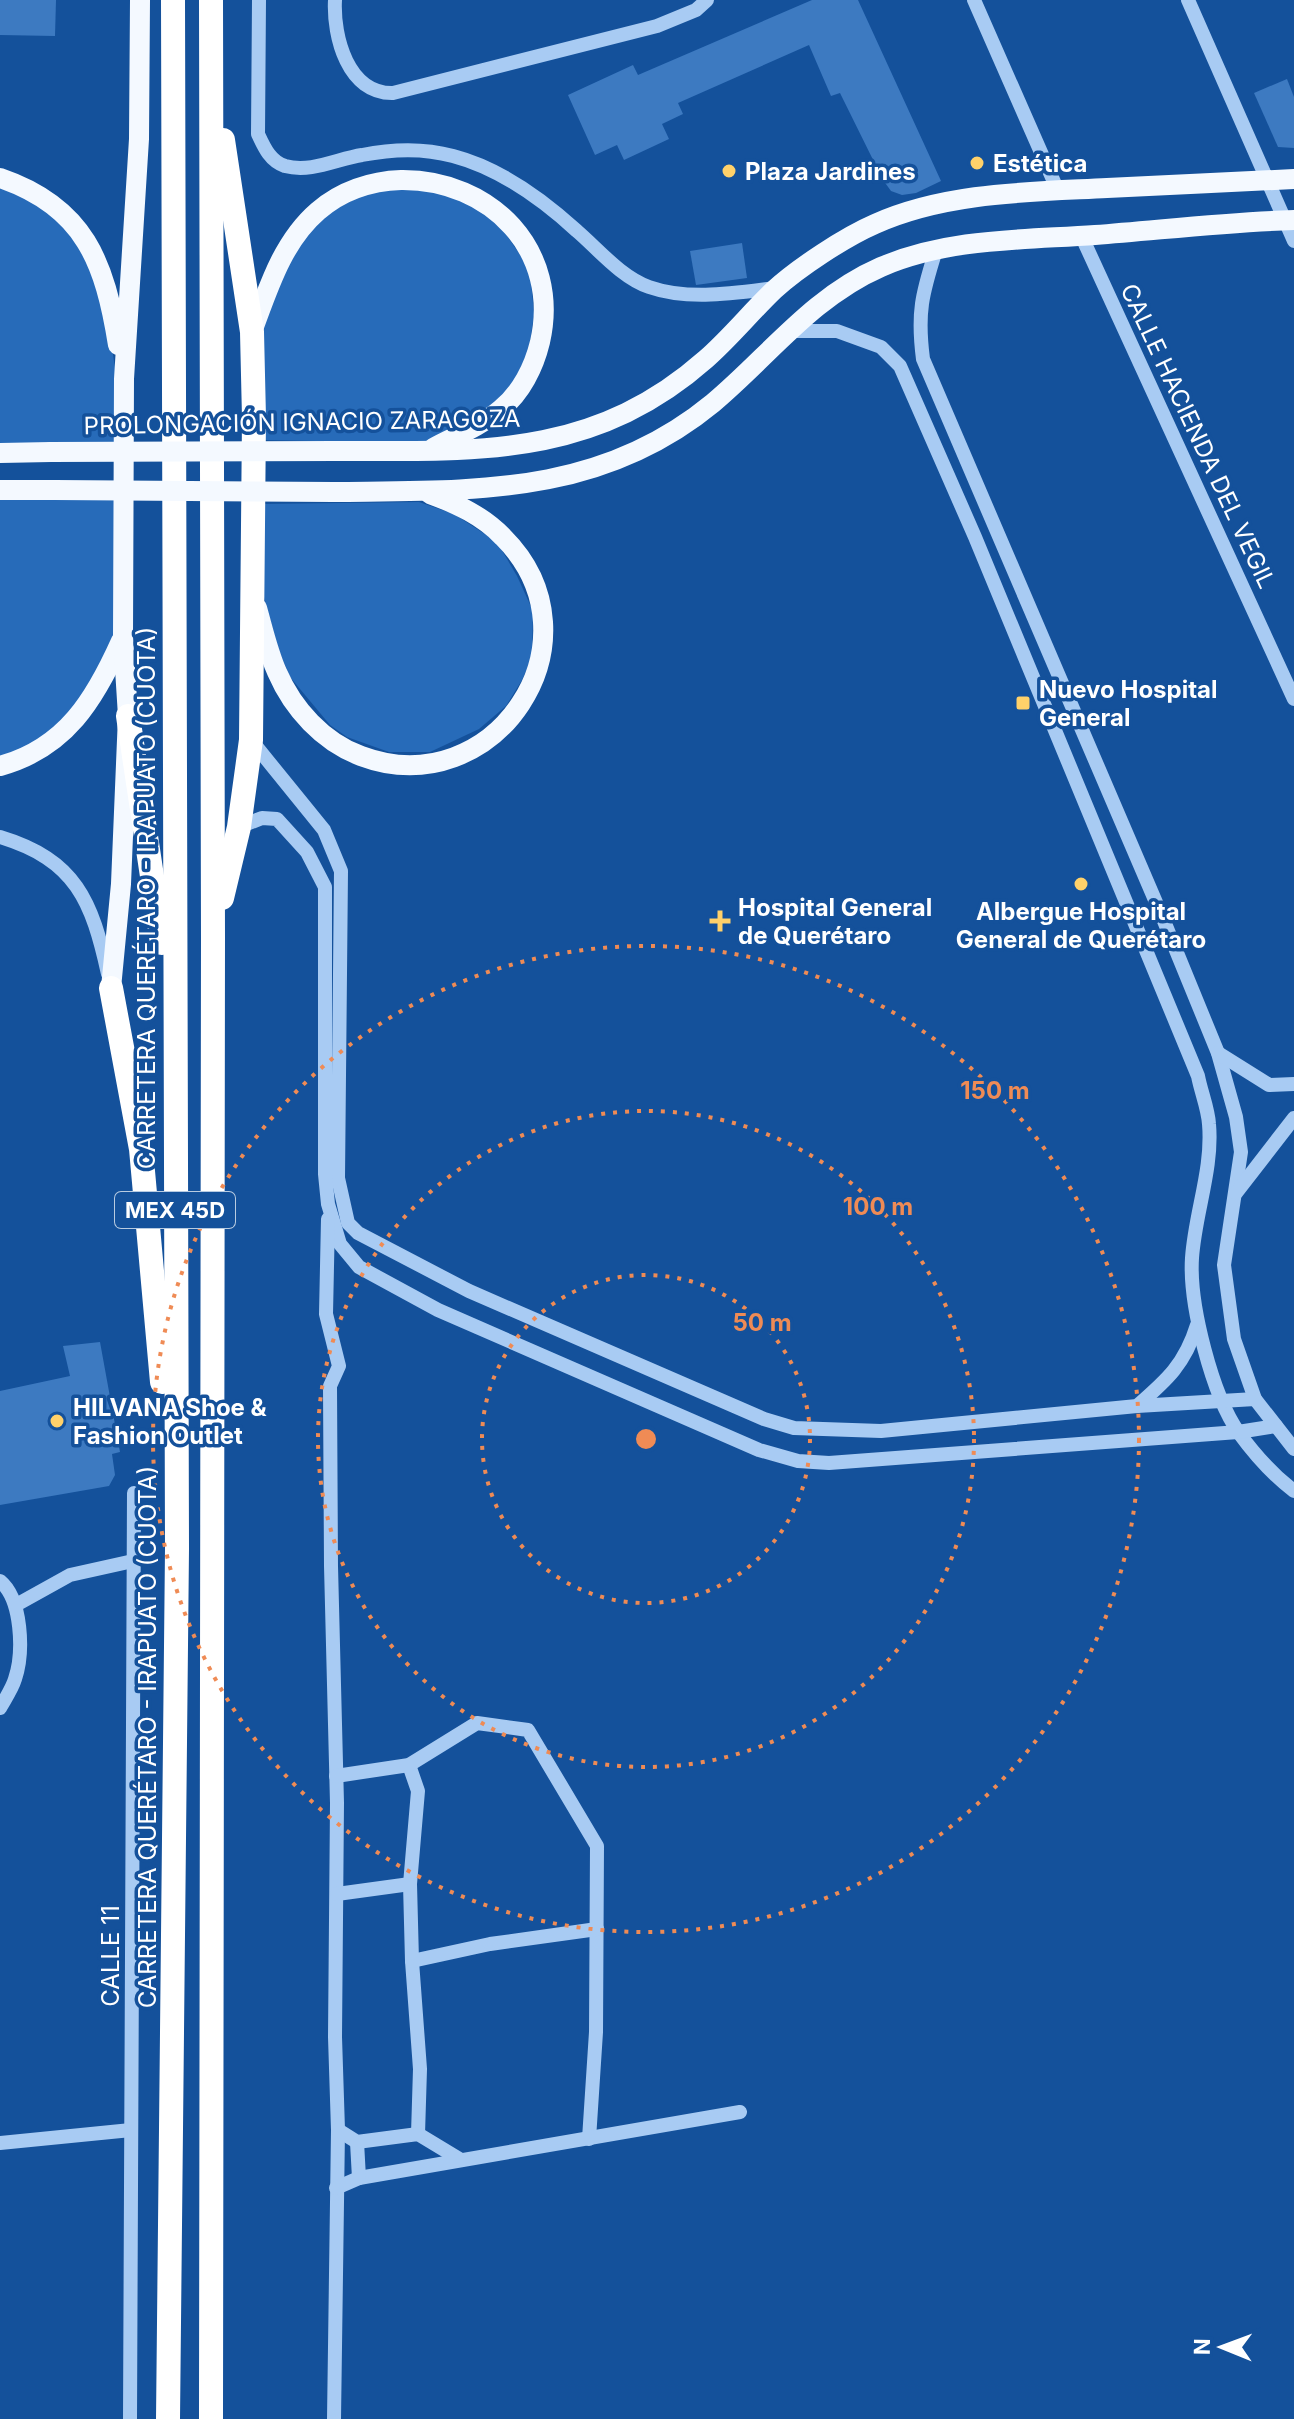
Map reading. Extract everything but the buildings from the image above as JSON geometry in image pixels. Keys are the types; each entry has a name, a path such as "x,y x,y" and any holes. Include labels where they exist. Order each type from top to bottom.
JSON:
{"highway":[{"name":"CARRETERA QUERÉTARO - IRAPUATO (CUOTA)","path":"168,2419 177,1549 173,0"},
{"name":"MEX 45D","path":"211,0 211,2419"},
{"path":"211,59 252,332 254,418 251,740 239,827 213,938"},
{"path":"128,716 174,1023"},
{"path":"111,988 141,1149 177,1549"}],"main road":[{"path":"111,988 121,884 128,716 123,637 124,379 139,139 140,0"},
{"path":"0,178 30,189 69,216 92,249 107,290 124,379"},
{"name":"PROLONGACIÓN IGNACIO ZARAGOZA","path":"0,453 426,451 486,449 545,442 581,432 653,398 685,377 776,288 845,240 893,216 936,204 1058,191 1294,179"},
{"path":"252,332 269,286 291,242 317,211 349,191 391,181 432,182 470,193 489,205 519,234 537,269 544,314 537,354 528,375 502,408 469,430 426,451"},
{"path":"0,490 423,491 534,483 588,470 640,451 666,436 714,402 822,301 861,276 894,262 936,250 988,242 1289,220"},
{"path":"251,586 277,672 302,713 337,745 380,763 403,767 447,760 473,749 510,719 535,680 542,655 542,612 527,570 504,537 471,512 423,491"},
{"path":"0,766 39,750 74,720 90,703 103,682 123,637"}],"street":[{"path":"259,0 258,134 266,153 283,165 308,168 389,151 421,150 452,155 482,165 511,180 573,227 616,266 647,286 703,295 776,288"},
{"path":"335,0 336,25 351,70 368,87 383,94 657,26 696,10 707,0"},
{"path":"974,0 1058,191"},
{"path":"1188,0 1289,220 1294,241"},
{"name":"CALLE HACIENDA DEL VEGIL","path":"1081,235 1294,699"},
{"path":"936,250 921,296 919,324 923,359 1218,1053 1238,1128 1241,1152 1224,1265 1234,1339 1255,1399 1294,1449"},
{"path":"788,331 837,331 881,347 900,366 981,552 1198,1076 1209,1123 1207,1169 1192,1259 1197,1325 1223,1401 1238,1432 1273,1475 1294,1491"},
{"path":"920,415 942,404"},
{"path":"251,740 324,830 341,871 338,1178 348,1223 358,1233 469,1291 764,1419 794,1428 881,1431 1137,1406 1255,1399"},
{"path":"239,827 262,818 277,819 307,852 325,887 326,1314 339,1366 330,1386 338,2130 334,2419"},
{"path":"0,837 49,858 80,890 93,914 111,988"},
{"path":"1218,1053 1269,1085 1294,1084"},
{"path":"1236,1193 1294,1118"},
{"path":"338,1178 328,1204 340,1244 359,1267 438,1310 759,1450 798,1461 829,1463 1238,1432 1276,1426"},
{"path":"1137,1406 1168,1380 1183,1361 1197,1325"},
{"name":"CALLE 11","path":"130,2419 134,1493"},
{"path":"16,1605 70,1575 133,1561"},
{"path":"0,1581 3,1581 16,1605 20,1632 15,1678 0,1708"},
{"path":"336,1776 409,1765 477,1723 528,1730 597,1846 596,2032 589,2139"},
{"path":"409,1765 418,1791 410,1884 420,2069 418,2134"},
{"path":"337,1894 410,1884"},
{"path":"412,1961 490,1944 597,1929"},
{"path":"336,2188 359,2178 740,2112"},
{"path":"0,2143 131,2130"},
{"path":"338,2130 357,2142 418,2134 461,2160"},
{"path":"357,2142 359,2178"}],"shaded area":[{"path":"0,186 9,187 82,233 108,323 117,380 119,445 0,445"},
{"path":"400,187 441,191 494,217 530,269 534,315 529,349 518,374 504,397 469,430 422,443 262,440 261,330 295,247 323,216 370,191"},
{"path":"0,496 117,498 118,630 96,679 52,733 0,759"},
{"path":"419,502 454,514 497,542 533,611 532,657 506,706 479,729 430,752 389,752 347,737 330,725 290,677 279,651 262,590 261,504"}],"place":[{"name":"Estética","path":"977,163"},
{"name":"Plaza Jardines","path":"729,171"},
{"name":"Nuevo Hospital General","path":"1023,703"},
{"name":"Albergue Hospital General de Querétaro","path":"1081,884"},
{"name":"Hospital General de Querétaro","path":"720,921"},
{"name":"HILVANA Shoe & Fashion Outlet","path":"57,1421"}]}
